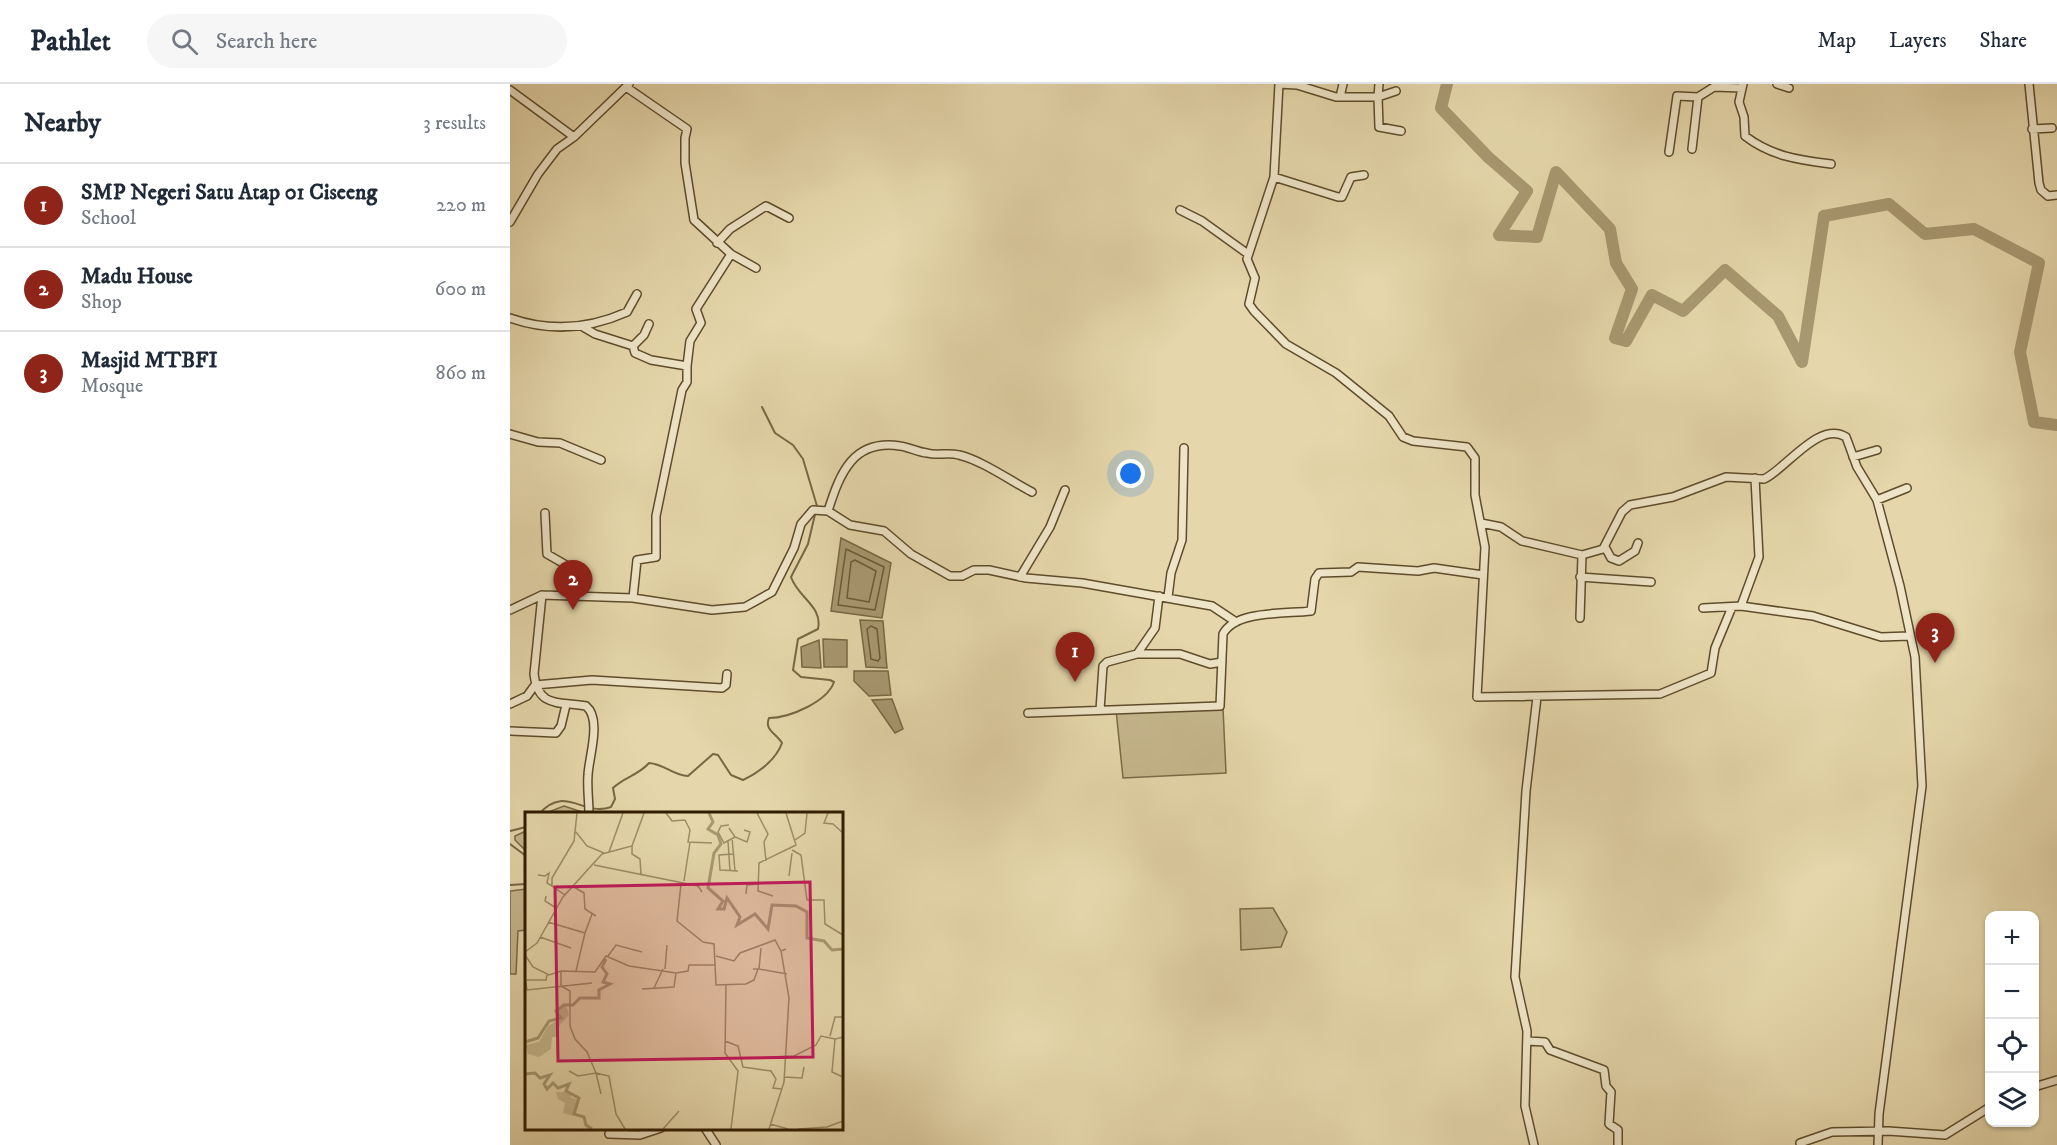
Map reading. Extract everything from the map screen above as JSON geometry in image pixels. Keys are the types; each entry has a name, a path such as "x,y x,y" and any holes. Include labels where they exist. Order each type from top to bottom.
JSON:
{"street":[{"path":"1396,91 1378,97 1340,97 1279,84 1274,177 1248,254 1247,264 1255,278 1249,300 1251,308 1287,344 1344,379 1389,416 1403,437 1413,441 1469,448 1475,458 1475,495 1485,547 1477,697 1660,694 1711,674 1715,648 1732,607"},
{"path":"1340,97 1343,84"},
{"path":"1379,84 1379,127 1401,131"},
{"path":"1777,84 1789,88"},
{"path":"2029,84 2032,129 2041,190 2048,196 2057,195"},
{"path":"510,222 513,210 557,149 574,137 628,85 687,129 686,163 693,216 697,225 731,254 756,268"},
{"path":"1670,152 1677,96 1698,97 1714,87 1743,86 1739,102 1744,117 1745,136 1759,147 1786,158 1831,164"},
{"path":"510,90 574,137"},
{"path":"1692,148 1698,97"},
{"path":"2032,129 2052,128"},
{"path":"1274,177 1342,197 1351,177 1365,175"},
{"path":"717,243 730,229 766,206 789,218"},
{"path":"1180,210 1202,221 1248,254"},
{"path":"633,598 637,560 656,558 656,516 682,390 687,381 690,341 701,323 696,309 731,254"},
{"path":"510,318 528,323 583,327 627,312 637,294"},
{"path":"633,346 644,335 649,324"},
{"path":"583,327 595,334 633,346"},
{"path":"633,346 635,353 651,360 687,366"},
{"path":"510,434 538,442 560,443 601,460"},
{"path":"1481,523 1501,527 1522,541 1582,555 1598,552 1605,547 1622,512 1630,505 1673,496 1726,477 1767,477 1817,438 1844,435 1876,500 1900,586 1915,657 1919,698 1917,727 1922,786 1878,1145"},
{"path":"826,511 853,458 863,449 874,446 900,446 928,454 962,455 1032,492"},
{"path":"1168,597 1171,573 1182,540 1184,448"},
{"path":"1853,457 1877,450"},
{"path":"1740,606 1759,557 1755,478"},
{"path":"1876,500 1907,488"},
{"path":"1020,577 1050,527 1065,490"},
{"path":"510,610 542,595 633,598 712,610 738,609 766,597 776,585 801,525 813,510 826,511 850,525 890,534 911,554 950,576 962,576 979,570 1005,572 1020,577 1082,583 1217,607 1236,622"},
{"path":"544,513 547,554 573,569 573,595"},
{"path":"1605,547 1611,558 1619,561 1635,551 1638,543"},
{"path":"1580,618 1582,555"},
{"path":"1028,713 1220,706 1223,634 1226,628 1236,622 1262,615 1311,611 1315,579 1319,573 1351,572 1358,567 1418,572 1434,568 1483,575"},
{"path":"1580,577 1651,582"},
{"path":"542,595 534,674 535,685 546,699 559,705 586,706 592,717 589,812"},
{"path":"1137,654 1155,628 1159,596"},
{"path":"1703,608 1740,606 1813,616 1881,637 1909,636"},
{"path":"1100,711 1103,666 1107,663 1137,654 1180,654 1210,664 1222,662"},
{"path":"510,704 527,696 535,685 592,681 722,688 726,685 727,674"},
{"path":"1534,1145 1525,1106 1527,1041 1515,977 1526,791 1537,697"},
{"path":"510,731 556,733 561,726 566,705"},
{"path":"1527,1041 1545,1042 1550,1050 1604,1070 1606,1086 1611,1092 1609,1124 1618,1130 1618,1145"},
{"path":"2039,1085 2057,1080"},
{"path":"1800,1143 1832,1132 1878,1131 1945,1135 1985,1110"},
{"path":"609,1134 640,1135 655,1130"},
{"path":"706,1130 716,1145"}],"shaded area":[{"path":"1223,708 1226,773 1123,778 1116,710"},
{"path":"564,806 582,812 549,812"},
{"path":"525,831 525,850 515,840 515,836"},
{"path":"525,889 525,930 518,931 516,974 510,974 510,891"},
{"path":"1273,908 1287,932 1281,947 1241,950 1240,909"}],"water":[{"path":"841,538 891,563 882,618 831,611"},
{"path":"860,620 883,621 887,668 866,667"},
{"path":"823,639 847,640 847,667 824,667"},
{"path":"819,640 821,668 802,667 801,647"},
{"path":"854,671 888,671 891,695 869,696 854,681"},
{"path":"892,699 903,729 895,733 872,700"}],"waterway":[{"path":"1447,84 1441,108 1488,157 1527,191 1499,235 1537,237 1556,172 1610,229 1616,263 1632,289 1615,338 1626,341 1652,295 1683,311 1725,270 1778,316 1802,362 1824,216 1889,204 1925,234 1974,229 2039,263 2020,352 2034,422 2057,425"},
{"path":"541,812 548,805 566,801 592,808 611,807 615,799 613,788 649,763 688,776 713,754 718,755 731,775 743,780 766,765 782,743 769,729 769,718 787,715 806,708 824,696 834,682 801,677 793,670 798,639 818,629 819,621 814,608 799,591 791,577 808,544 817,506 803,459 793,445 775,433 762,407"},
{"path":"510,831 525,827"},
{"path":"510,844 525,855"},
{"path":"510,885 525,884"}],"place":[{"name":"Madu House","path":"573,610"},
{"name":"Masjid MTBFI","path":"1935,663"},
{"name":"SMP Negeri Satu Atap 01 Ciseeng","path":"1075,682"}]}
